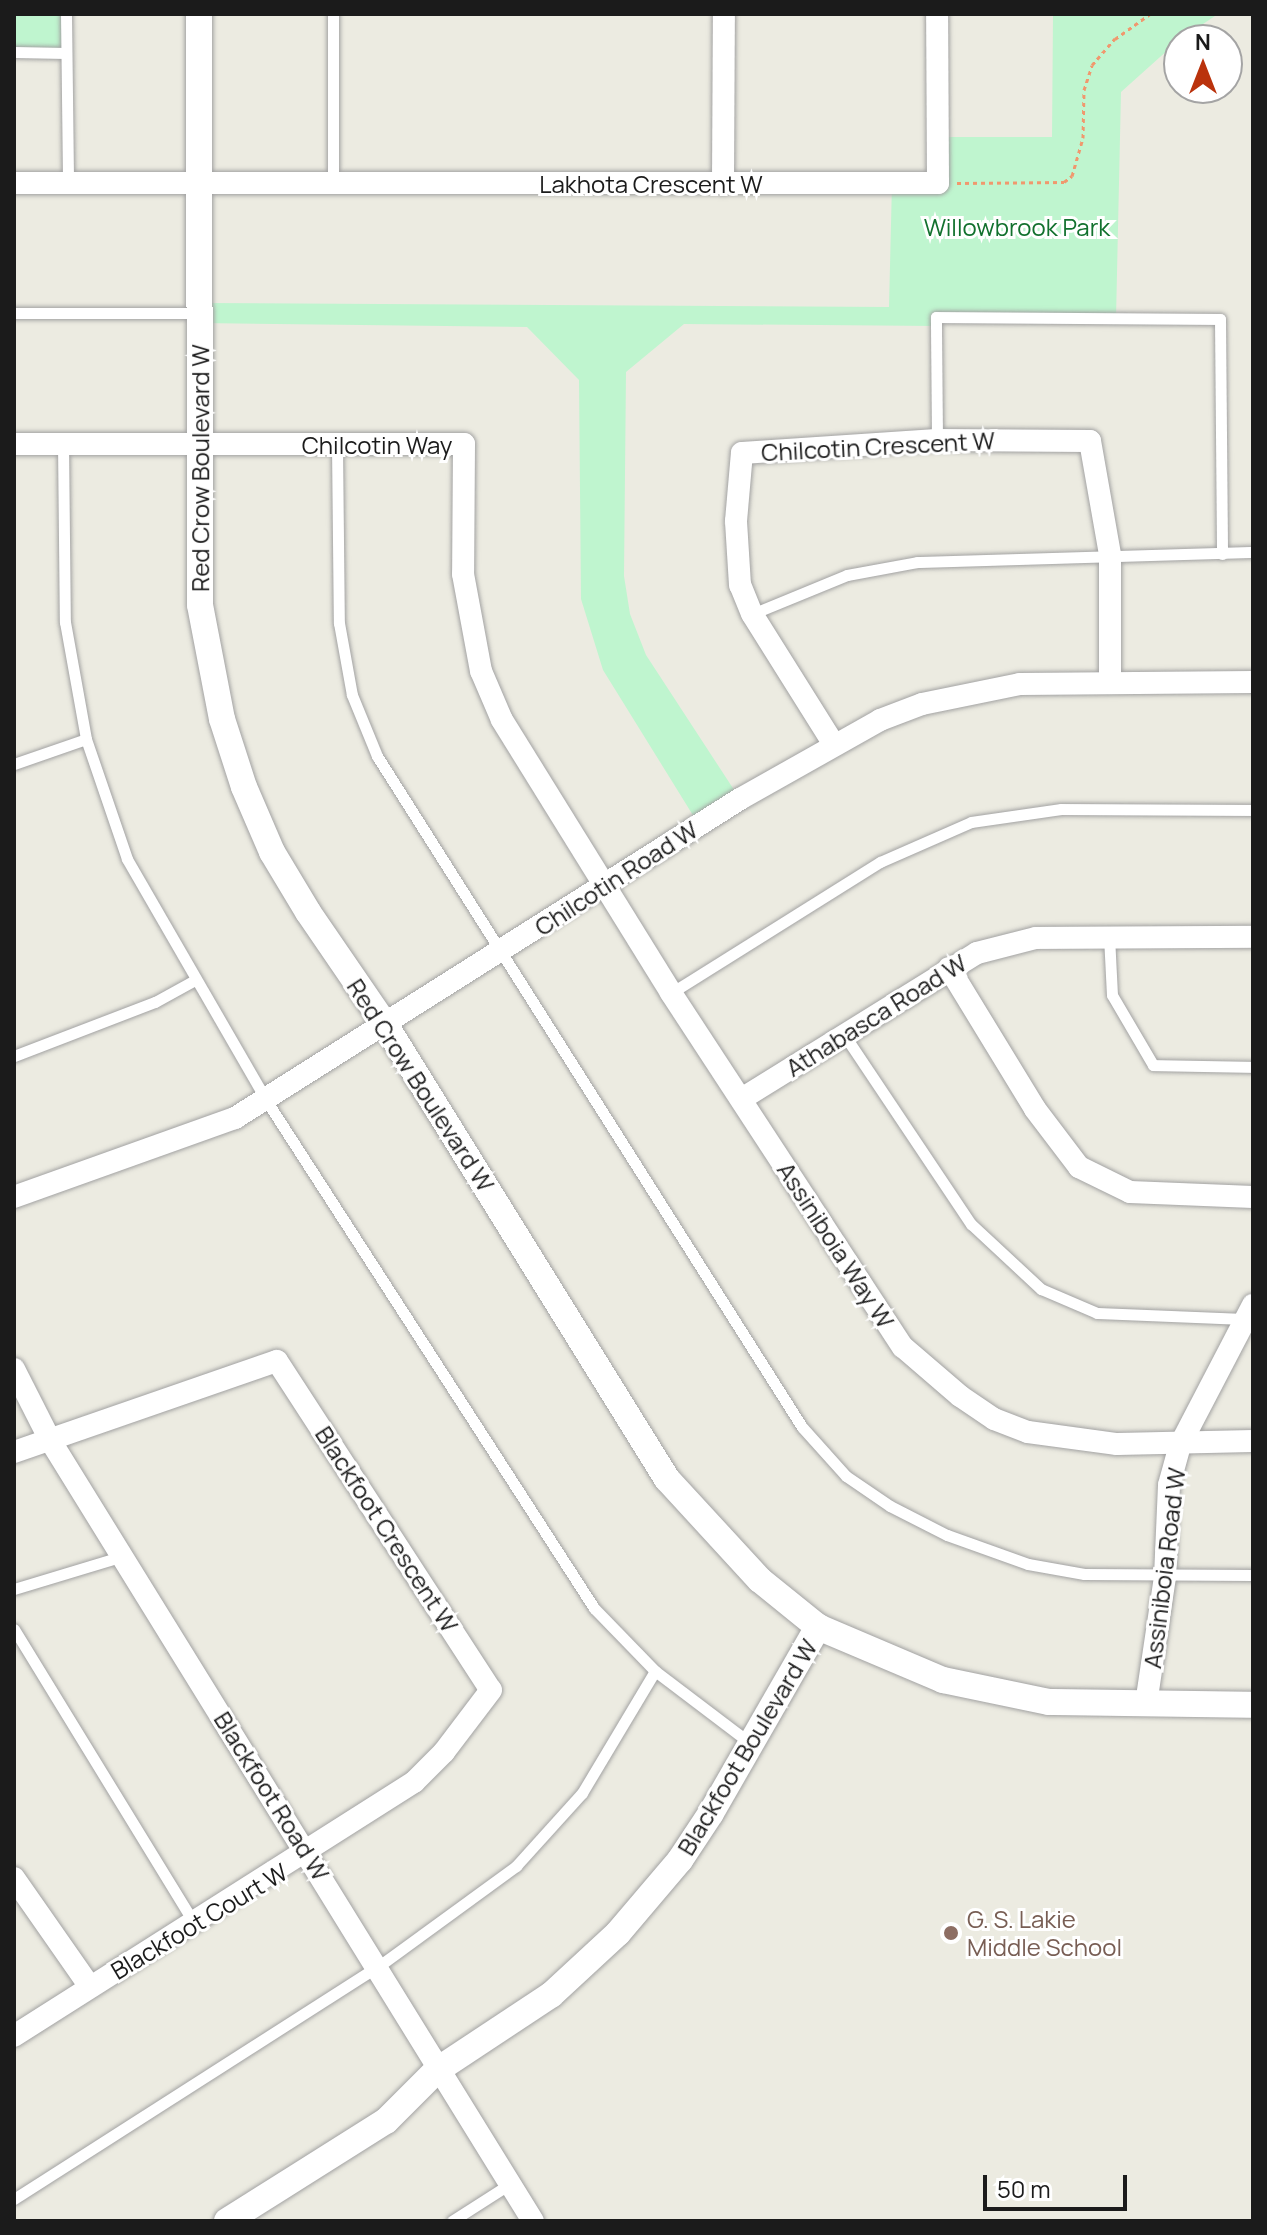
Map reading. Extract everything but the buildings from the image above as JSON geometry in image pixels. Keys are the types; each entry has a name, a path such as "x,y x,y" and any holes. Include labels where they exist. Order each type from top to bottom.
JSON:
{"street":[{"name":"Red Crow Boulevard W","path":"199,14 200,605 209,662 235,760 272,852 386,1026 667,1479 732,1554 818,1627 892,1662 997,1694 1049,1702 1253,1705"},
{"path":"723,184 724,14"},
{"path":"937,14 938,183"},
{"name":"Lakhota Crescent W","path":"14,183 938,183"},
{"name":"Chilcotin Crescent W","path":"833,743 752,614 737,560 742,453 937,440 1090,441 1110,555 1110,680"},
{"name":"Chilcotin Way","path":"14,444 464,444 463,574 481,671 502,720 603,885"},
{"name":"Chilcotin Road W","path":"14,1197 235,1118 833,743 922,704 1020,684 1110,680 1253,682"},
{"name":"Assiniboia Way W","path":"603,885 671,993 743,1098 877,1314 932,1377 994,1419 1028,1432 1070,1442 1180,1445 1253,1441"},
{"name":"Athabasca Road W","path":"743,1098 843,1032 977,953 1036,938 1253,937"},
{"path":"949,968 1035,1109 1079,1167 1130,1192 1253,1197"},
{"name":"Assiniboia Road W","path":"1146,1704 1165,1577 1169,1485 1180,1445 1249,1312"},
{"name":"Blackfoot Crescent W","path":"50,1440 277,1361 491,1690 444,1752 414,1782 308,1854"},
{"name":"Blackfoot Road W","path":"14,1369 50,1440 379,1966 436,2071 533,2221"},
{"path":"14,1452 50,1440"},
{"name":"Blackfoot Boulevard W","path":"227,2221 386,2121 436,2071 551,1995 618,1933 680,1860 751,1745 818,1627"},
{"name":"Blackfoot Court W","path":"14,2036 308,1854"},
{"name":"Blackfoot Court W","path":"16,1885 90,1987"}],"lane":[{"path":"66,14 68,184"},
{"path":"333,14 333,185"},
{"path":"14,52 66,53"},
{"path":"14,313 200,313"},
{"path":"937,440 936,317 1220,319 1222,554"},
{"path":"63,443 65,622 86,739 127,859 193,981 266,1100 594,1608 655,1671 751,1745"},
{"path":"337,445 339,623 352,695 409,812 502,952 802,1427 846,1476 947,1535 1028,1564 1084,1574 1165,1577 1253,1575"},
{"path":"752,614 847,575 917,562 1253,552"},
{"path":"14,764 86,739"},
{"path":"671,993 880,862 971,822 1061,809 1253,810"},
{"path":"1109,936 1112,995 1153,1065 1253,1067"},
{"path":"14,1056 155,1002 193,981"},
{"path":"843,1032 971,1224 1041,1289 1097,1313 1249,1312"},
{"path":"14,1589 123,1556"},
{"path":"14,1629 195,1924"},
{"path":"14,2199 379,1966 516,1866 582,1793 655,1671"},
{"path":"452,2221 508,2185"}],"path":[{"path":"938,183 1064,182 1072,176 1083,138 1084,90 1092,65 1115,39 1150,14"}],"green space":[{"path":"14,14 66,14 66,52 14,52"},
{"name":"Willowbrook Park","path":"1053,14 1218,14 1203,24 1163,24 1163,54 1121,92 1116,319 937,317 936,326 684,324 626,372 624,576 630,614 646,655 740,799 699,825 603,670 581,599 579,380 527,327 200,323 200,303 889,307 892,183 938,183 935,137 1052,137"}],"place":[{"name":"G. S. Lakie Middle School","path":"951,1933"}]}
